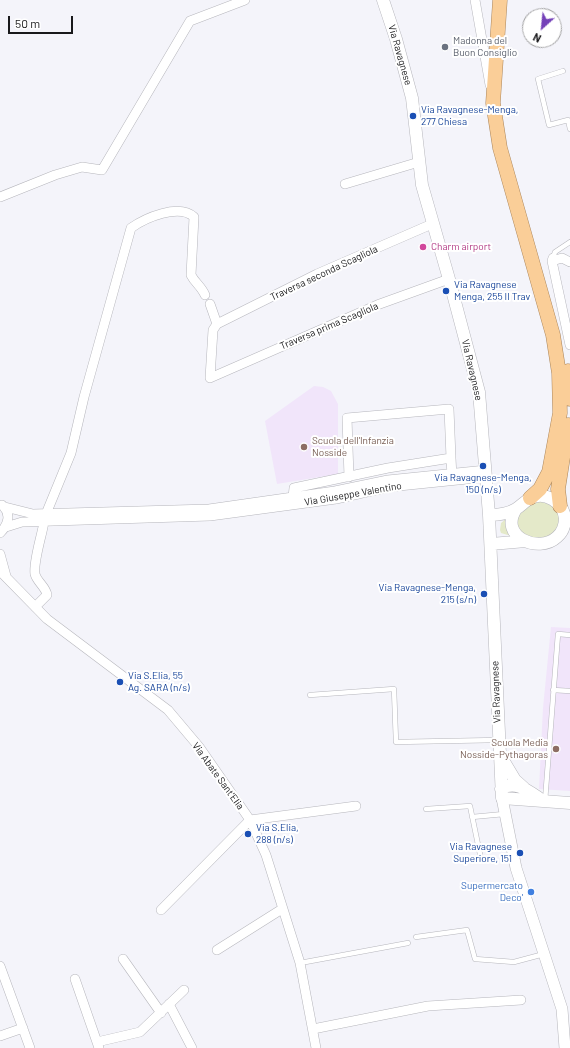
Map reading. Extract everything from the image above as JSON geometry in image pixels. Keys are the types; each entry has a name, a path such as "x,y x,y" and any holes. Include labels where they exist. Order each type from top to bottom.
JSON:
{"highway":[{"path":"500,0 493,103 500,148 553,335 559,373 560,413 549,472 540,489 530,498"},
{"path":"505,0 501,96 508,142 562,336 569,380 570,399"},
{"path":"564,509 558,489 570,407"}],"main road":[{"name":"Via Ravagnese","path":"383,0 396,39 412,98 422,185 432,224 449,278 479,392 490,515 501,794"},
{"path":"490,515 502,515 516,509 530,498 543,496 551,498 564,509 566,528 559,536 546,543 526,541 490,544"},
{"path":"516,509 511,521 512,528 517,536 526,541"},
{"path":"499,746 515,780 526,790"},
{"path":"545,802 526,790 514,785 506,785 501,794 545,802 570,803"}],"street":[{"path":"0,197 55,175 82,167 102,170 190,21 244,0"},
{"path":"476,0 493,103"},
{"path":"345,184 419,162"},
{"path":"35,607 47,595 47,592 38,581 35,572 45,518 71,453 90,376 131,228 153,215 186,212 192,215 194,217 191,275 201,286 205,295"},
{"name":"Traversa seconda Scagliola","path":"217,324 317,274 432,224"},
{"path":"570,262 562,258 553,259 570,345"},
{"name":"Traversa prima Scagliola","path":"217,324 213,330 210,378 377,305 449,278"},
{"path":"210,304 217,324"},
{"path":"349,477 347,418 449,410 452,476"},
{"path":"294,492 388,468 451,458"},
{"name":"Via Giuseppe Valentino","path":"195,514 294,492 335,491 388,480 486,474"},
{"name":"Via Giuseppe Valentino","path":"3,530 15,523 45,518 195,514 336,499 389,487 452,476"},
{"path":"2,505 8,520 3,530"},
{"name":"Via Giuseppe Valentino","path":"2,505 24,513 45,518"},
{"name":"Via Abate Sant'Elia","path":"0,554 3,574 35,607 168,710 200,748 250,820 266,855 300,962 316,1048"},
{"path":"501,794 516,868 562,1009 565,1048"},
{"path":"161,910 250,820 356,806"},
{"path":"217,950 282,909"},
{"path":"123,959 161,1013"},
{"path":"0,966 30,1048"},
{"path":"75,979 98,1045 140,1032 184,990"},
{"path":"313,1029 428,1006 521,1000"},
{"path":"169,1004 192,1048"},
{"path":"0,1036 23,1028"}],"lane":[{"path":"563,71 538,79 549,125 568,120 570,129"},
{"path":"553,259 555,252 570,242"},
{"path":"545,802 558,634 570,634"},
{"path":"310,695 394,689 396,742 499,746"},
{"path":"553,690 570,691"},
{"path":"426,809 470,806 481,859"},
{"path":"472,817 504,814"},
{"path":"416,938 467,930 475,959 514,962 544,954"},
{"path":"300,962 408,944"}],"shaded area":[{"name":"Scuola dell'Infanzia Nosside","path":"314,386 323,387 331,391 338,404 338,474 277,484 265,421"},
{"name":"Scuola Media Nosside-Pythagoras","path":"551,627 570,628 570,791 539,789 543,708"}],"green space":[{"path":"534,501 552,502 561,516 558,530 544,539 521,535 515,521 520,512"},
{"path":"507,518 511,536 501,533 500,530 501,523"}],"place":[{"name":"Madonna del Buon Consiglio","path":"445,47"},
{"name":"Via Ravagnese-Menga, 277 Chiesa","path":"413,116"},
{"name":"Charm airport","path":"423,247"},
{"name":"Via Ravagnese Menga, 255 II Trav","path":"446,291"},
{"name":"Scuola dell'Infanzia Nosside","path":"304,447"},
{"name":"Via Ravagnese-Menga, 150 (n/s)","path":"483,466"},
{"name":"Via Ravagnese-Menga, 215 (s/n)","path":"484,594"},
{"name":"Via S.Elia, 55 Ag. SARA (n/s)","path":"120,682"},
{"name":"Scuola Media Nosside-Pythagoras","path":"556,749"},
{"name":"Via S.Elia, 288 (n/s)","path":"248,834"},
{"name":"Via Ravagnese Superiore, 151","path":"520,853"},
{"name":"Supermercato Deco'","path":"531,892"}]}
